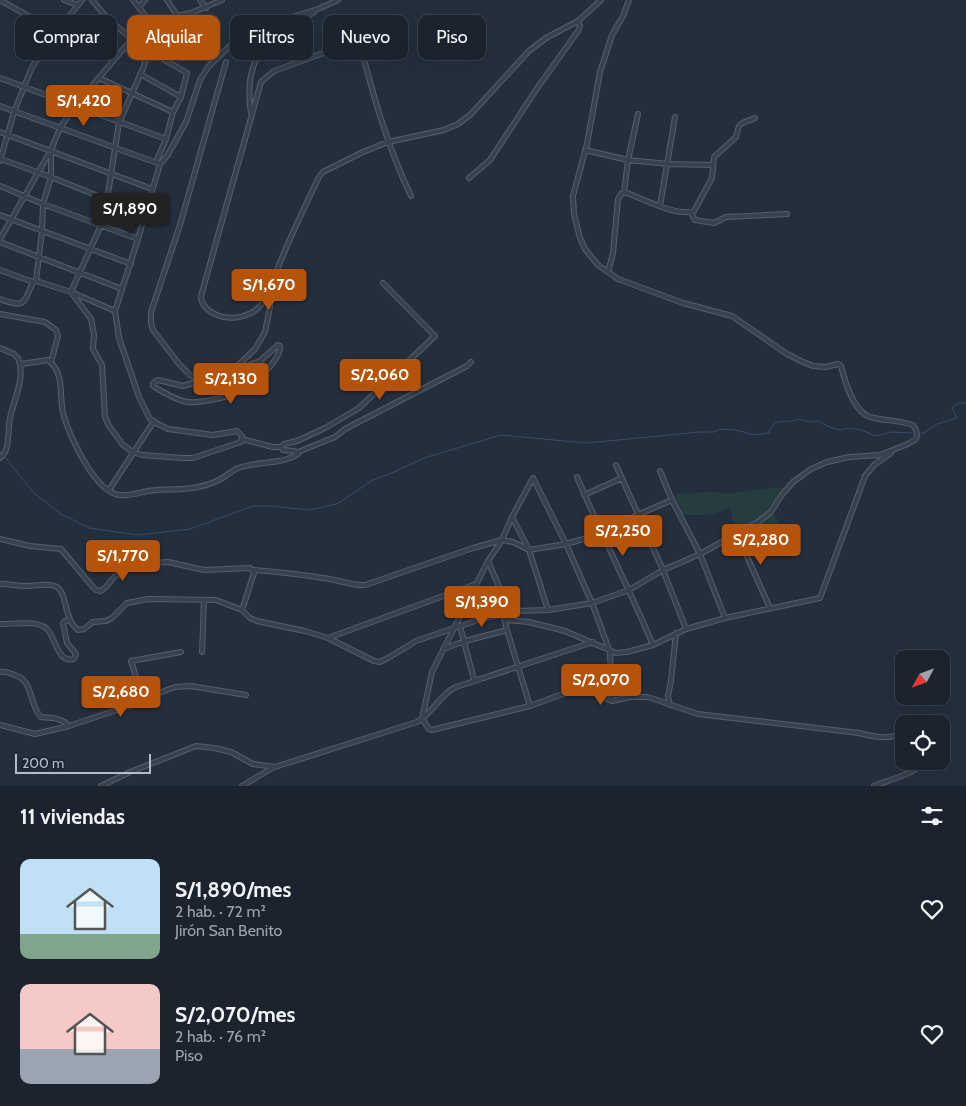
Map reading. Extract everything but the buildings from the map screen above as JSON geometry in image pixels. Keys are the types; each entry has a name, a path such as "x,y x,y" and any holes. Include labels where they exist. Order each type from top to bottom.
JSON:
{"street":[{"path":"0,0 27,15"},
{"path":"64,0 77,5"},
{"path":"70,15 82,0"},
{"path":"92,0 108,19 127,36"},
{"path":"133,0 145,15"},
{"path":"139,7 145,0"},
{"path":"167,0 177,15"},
{"path":"200,0 206,8"},
{"path":"184,15 206,8 222,0"},
{"path":"158,163 167,156 186,122 200,80 208,67 245,32 318,9 338,0"},
{"path":"232,372 255,349 265,332 270,307 270,293 278,267 323,172 388,142 444,130 458,124 470,115 529,51 546,38 578,21 602,0"},
{"path":"506,620 529,622 550,627 593,642 610,652 616,653 653,645 686,629 725,618 820,598 865,476 874,465 893,451 916,439 916,430 913,425 870,417 862,413 849,392 841,366 838,364 826,367 813,366 786,354 732,316 683,303 618,279 598,265 585,249 574,214 573,196 585,150 600,72 612,35 623,16 629,0"},
{"path":"251,115 249,89 253,64 259,52 271,40 318,9"},
{"path":"469,178 490,160 504,140 538,87 578,31 580,26 578,21"},
{"path":"122,289 0,240 51,150 60,128 75,106 127,46"},
{"path":"270,293 261,306 251,314 241,317 221,317 215,315 203,304 200,296 261,82 274,71 323,54"},
{"path":"37,60 32,67 14,112 0,160 38,172 145,215"},
{"path":"72,292 79,272 101,225 107,200 119,123 146,60"},
{"path":"165,60 187,73 181,96 173,112 145,215 115,311 119,338 139,397 154,421 168,429 213,435 237,431 240,433 242,440"},
{"path":"364,60 388,142 411,196"},
{"path":"200,381 190,375 179,364 153,330 151,312 180,225 226,62"},
{"path":"140,74 181,96"},
{"path":"0,78 166,139"},
{"path":"99,78 173,112"},
{"path":"0,106 158,163"},
{"path":"608,272 613,253 618,199 624,193 628,160 638,114"},
{"path":"660,206 675,117"},
{"path":"691,213 694,211 710,182 712,164 717,153 736,137 739,124 755,118"},
{"path":"0,132 152,189"},
{"path":"0,299 21,304 24,302 34,282 39,256 44,204 51,177 51,150"},
{"path":"585,150 628,160 668,164 712,164"},
{"path":"0,186 138,239"},
{"path":"624,193 660,206 691,213"},
{"path":"691,213 695,220 711,223 726,217 787,214"},
{"path":"0,214 130,264"},
{"path":"0,270 34,282 72,292 115,311"},
{"path":"242,440 281,447 284,444 297,441 327,427 359,408 435,336 383,283"},
{"path":"72,292 91,319 94,335 93,349 102,365 105,417 109,426 123,445 133,452 142,455 193,458 238,444 242,440"},
{"path":"0,314 44,322 56,330 58,336 51,362"},
{"path":"278,345 280,346 280,352 268,368 248,384 228,396 193,403 186,402 159,390 153,383 158,380 183,386 200,381 232,372 260,361 278,345"},
{"path":"0,348 14,354 18,358 20,369 17,397 10,416 8,442 5,454 0,458"},
{"path":"20,369 22,364 48,360 51,362 59,372 63,412 79,454 96,479 115,494 127,495 150,490 185,490 216,482 238,468 274,462 297,455 298,452 334,437 345,429 467,366 471,362"},
{"path":"109,490 154,421"},
{"path":"281,447 283,450 298,452"},
{"path":"0,584 56,587 62,592 65,609 70,620 74,627 80,630 93,622 106,621 112,618 122,606 132,601 155,599 204,600 222,602 242,610 250,618 257,621 328,638 368,659 380,662 416,641 484,618 508,613 548,610 592,603 630,590 663,570 700,554 766,517 793,482 811,469 834,460 849,457 875,456 893,451"},
{"path":"616,465 663,570 686,629"},
{"path":"660,471 672,500 700,554 725,618"},
{"path":"577,477 601,534 630,590 653,645"},
{"path":"612,701 610,652 592,603 566,544 533,478 502,540 476,584 432,672 422,719 426,726 432,730 530,706 568,692 586,688 612,701 630,697 648,697 698,714 859,733 881,738 895,737"},
{"path":"584,495 622,478"},
{"path":"0,539 30,546 61,549 96,590 101,591 114,577 129,568 168,562 204,570 250,568 253,570 290,572 349,582 359,586 502,540 513,542 529,550 566,544 601,534 637,515 672,500"},
{"path":"512,517 529,550 548,610"},
{"path":"735,534 770,608"},
{"path":"488,561 508,613"},
{"path":"242,610 254,573 253,570"},
{"path":"328,638 476,584"},
{"path":"202,652 204,600"},
{"path":"508,613 504,616 507,630 530,706"},
{"path":"0,624 38,624 47,628 59,651 67,659 71,660 74,659 76,654 67,643 63,623 70,620"},
{"path":"460,626 474,680"},
{"path":"443,649 507,630"},
{"path":"670,705 668,688 671,681 676,633"},
{"path":"242,786 275,766 422,719 450,690 474,680 593,642"},
{"path":"142,699 131,661 180,652"},
{"path":"0,672 22,677 26,682 33,706 41,717 58,719 64,721 69,726"},
{"path":"0,725 35,734 69,726 129,706 142,699 175,687 191,686 246,695"},
{"path":"101,786 196,746 231,752 253,764 275,766"},
{"path":"874,786 912,770"}],"green space":[{"path":"781,487 784,489 770,507 783,532 772,543 774,552 751,558 734,527 730,508 710,515 682,515 675,498 677,494 729,493"}],"waterway":[{"path":"921,433 937,424 957,418 952,408 959,403 966,403"},
{"path":"0,451 33,492 61,514 89,528 138,535 190,529 253,506 309,510 337,504 373,480 424,458 501,435 586,443 714,432 719,429 736,430 754,435 769,433 771,427 777,422 799,419 810,422 818,421 840,430 850,428 861,430 876,436 892,432 912,433"}]}
